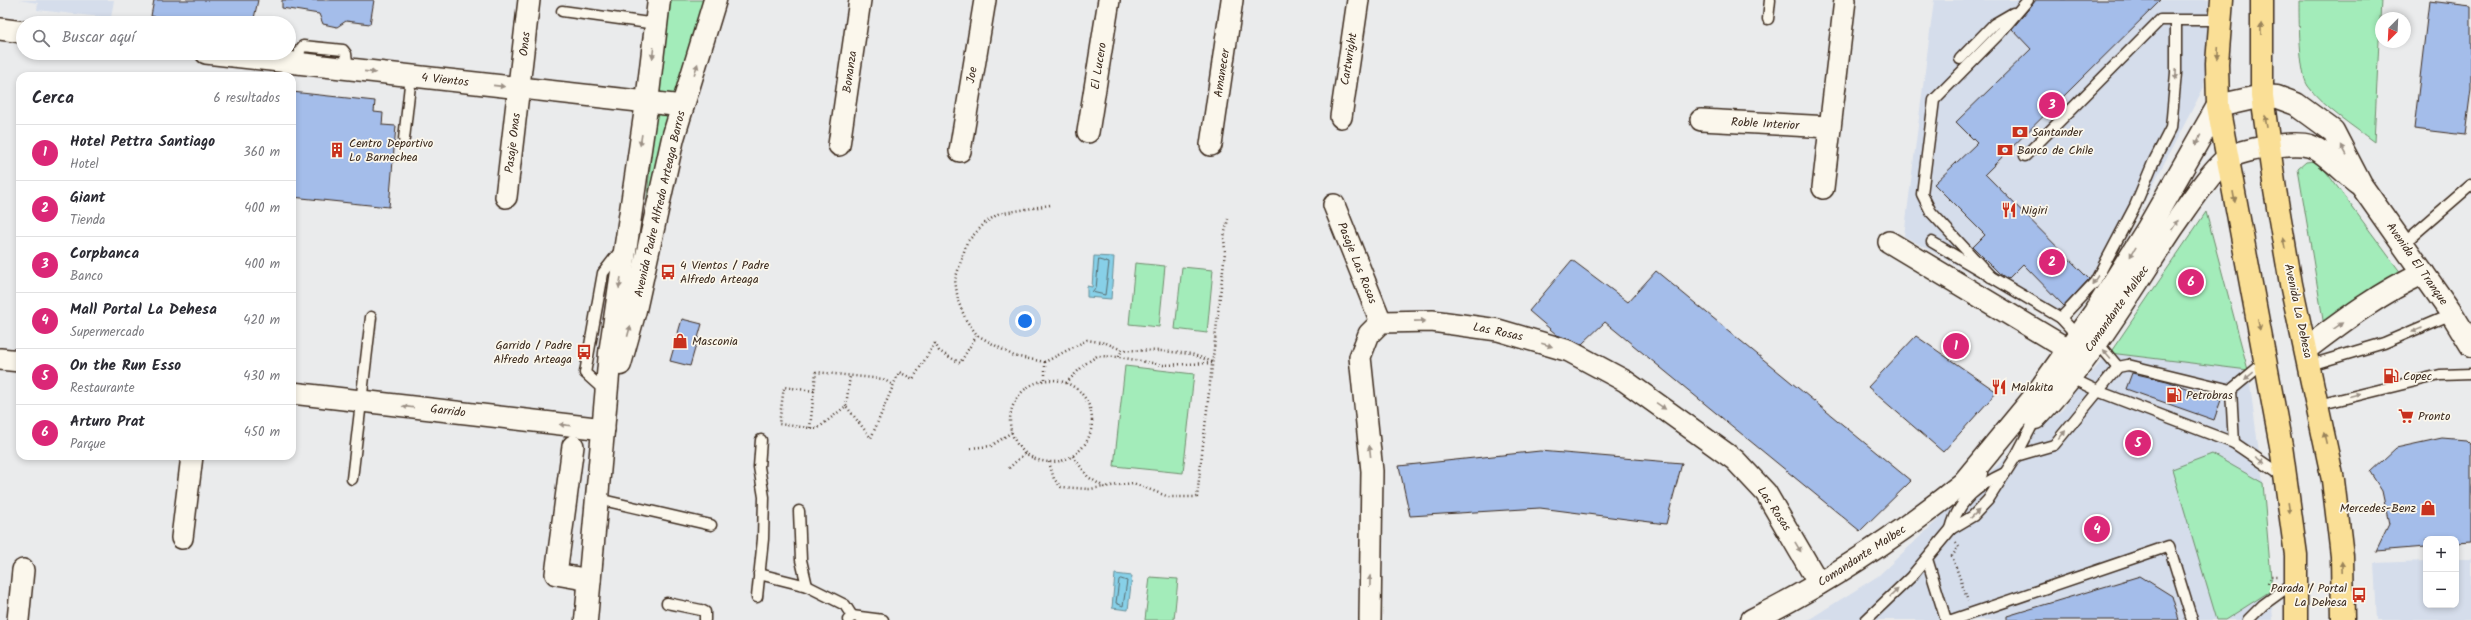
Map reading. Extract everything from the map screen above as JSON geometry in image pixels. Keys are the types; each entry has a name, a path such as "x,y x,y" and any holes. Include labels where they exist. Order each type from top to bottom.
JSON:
{"main road":[{"name":"Avenida La Dehesa","path":"2262,0 2262,96 2283,238 2326,442 2338,518 2343,620"},
{"path":"2221,10 2218,106 2266,361 2285,477 2296,555 2296,620"}],"street":[{"name":"Onas","path":"520,88 529,0"},
{"name":"Avenida Padre Alfredo Arteaga Barros","path":"586,620 606,410 625,245 647,102 659,0"},
{"name":"Avenida Padre Alfredo Arteaga Barros","path":"606,410 635,310 674,138 715,0"},
{"name":"Bonanza","path":"839,145 860,0"},
{"name":"Joe","path":"960,151 985,0"},
{"name":"El Lucero","path":"1088,132 1109,0"},
{"name":"Amanecer","path":"1211,145 1232,0"},
{"name":"Cartwright","path":"1341,117 1358,0"},
{"path":"1824,188 1845,0"},
{"path":"0,30 16,31"},
{"name":"4 Vientos","path":"265,60 683,106"},
{"name":"Pasaje Onas","path":"506,197 520,88"},
{"path":"2218,106 2262,96"},
{"name":"Avenida El Tranque","path":"2262,96 2276,97 2296,104 2333,130 2361,185 2424,273 2471,345"},
{"name":"Comandante Malbec","path":"1752,620 1819,584 1894,537 2000,452 2037,416 2069,377 2080,343 2218,106"},
{"name":"Roble Interior","path":"1701,120 1830,127"},
{"name":"Avenida El Tranque","path":"2270,146 2296,144 2311,146 2321,152 2361,185"},
{"path":"2227,159 2270,146"},
{"name":"Comandante Malbec","path":"1965,481 2080,343 2198,192 2227,159"},
{"name":"Pasaje Las Rosas","path":"1334,205 1381,322"},
{"name":"Comandante Malbec","path":"1889,242 2080,343"},
{"path":"2308,357 2376,300 2406,281 2424,273"},
{"name":"Las Rosas","path":"1381,322 1432,321 1498,330 1569,351 1625,381 1735,460 1766,493 1819,584"},
{"path":"1370,620 1372,471 1360,356 1369,334 1381,322"},
{"path":"0,359 16,361"},
{"name":"Garrido","path":"296,393 360,401 606,410"},
{"path":"573,446 556,574 590,580"},
{"path":"182,538 192,460"},
{"path":"18,620 23,570"}],"lane":[{"path":"1768,19 1770,0"},
{"path":"1960,59 1994,24 2025,4"},
{"path":"1992,277 1931,212 1922,194 1934,100 1998,35 2025,4"},
{"path":"2025,156 2160,20 2176,21 2221,10"},
{"path":"562,11 656,24"},
{"path":"2061,318 2095,282 2113,245 2135,206 2171,128 2176,73 2176,21"},
{"path":"404,139 411,76"},
{"path":"2403,244 2471,185"},
{"path":"1932,242 2061,318 2072,330 2080,343 2118,367"},
{"path":"2308,357 2384,343 2452,314"},
{"path":"352,479 371,317"},
{"path":"2231,390 2266,361"},
{"path":"2016,456 2054,445 2100,392 2118,367 2128,365 2231,390"},
{"path":"2318,405 2440,375 2471,374"},
{"path":"2069,377 2100,392 2234,443 2285,477"},
{"path":"2231,390 2234,443"},
{"path":"1949,531 1974,516 1988,500 2016,456 2037,416"},
{"path":"757,597 760,574 764,497 759,467 761,440"},
{"path":"1866,620 1927,559 1949,531 1962,501 1993,478 2006,473"},
{"path":"598,499 711,525"},
{"path":"799,511 801,560 807,586"},
{"path":"1952,620 2169,546 2192,620"},
{"path":"1927,559 1946,620"},
{"path":"760,574 807,586 845,605 850,618 883,620"},
{"path":"2248,620 2263,605 2296,581"},
{"path":"667,603 701,610 705,612 706,620"}],"path":[{"path":"1050,205 998,214 985,223 967,242 955,280 958,301 966,320 977,334 999,350 1014,356 1045,362 1087,340 1106,343 1122,350 1162,351 1191,354 1213,362"},
{"path":"1049,462 1054,479 1061,487 1089,489 1133,483 1169,497 1197,497 1225,252 1224,237 1228,219"},
{"path":"846,406 871,438 899,372 913,378 935,343 939,351 960,363 977,334"},
{"path":"1119,357 1122,350"},
{"path":"1066,383 1085,364 1097,356 1119,357 1163,365 1213,362"},
{"path":"1045,362 1046,380"},
{"path":"810,428 816,372 883,379 893,385"},
{"path":"814,391 784,387 779,424 817,429 846,406 850,376"},
{"path":"1046,380 1066,383 1080,393 1087,401 1091,412 1092,426 1087,442 1073,456 1064,460 1049,462 1036,460 1020,448 1012,432 1011,412 1018,397 1032,384 1046,380"},
{"path":"971,448 991,446 1012,432"},
{"path":"1009,468 1026,452"},
{"path":"1073,456 1088,477 1104,487"},
{"path":"1949,531 1959,547 1952,556 1971,613"}],"shaded area":[{"path":"19,0 114,0 111,16 92,16 37,10 38,3"},
{"path":"1934,0 2209,0 2204,87 2104,278 2064,324 1904,236"},
{"path":"2110,353 2248,370 2263,483 2273,620 1808,620 1878,576 1977,483 2062,410 2077,388"},
{"path":"2459,559 2471,559 2471,620 2377,620 2374,563 2423,561 2423,608 2459,608"}],"green space":[{"path":"667,0 705,0 643,239 665,12"},
{"path":"2299,0 2381,0 2380,12 2375,12 2375,48 2379,48 2374,142 2330,109 2308,86 2305,80 2301,58"},
{"path":"2315,161 2327,173 2401,273 2324,326 2298,169 2306,162"},
{"path":"2206,212 2248,370 2110,353"},
{"path":"1135,263 1165,266 1159,327 1129,324"},
{"path":"1182,267 1213,270 1207,333 1175,329"},
{"path":"1125,366 1194,374 1183,473 1114,466"},
{"path":"2212,454 2263,483 2272,590 2225,620 2217,620 2172,469"},
{"path":"1150,577 1178,579 1174,620 1145,620"}],"water":[{"path":"1094,256 1114,257 1111,299 1087,297 1087,286 1092,287"},
{"path":"1115,574 1132,576 1128,610 1112,608"}],"building":[{"path":"154,0 258,0 255,16 151,16"},
{"path":"282,0 374,0 370,24 346,21 337,27 323,24 319,14 282,8"},
{"path":"2036,0 2161,0 1985,174 2089,279 2064,306 2023,264 2008,279 2000,274 1973,247 1985,235 1934,184 1977,143 1956,122 2031,49 2012,29"},
{"path":"2429,1 2471,6 2471,89 2465,135 2414,129"},
{"name":"Centro Deportivo Lo Barnechea","path":"296,92 375,101 374,112 383,113 382,125 396,126 389,207 296,197"},
{"path":"1572,260 1628,302 1656,271 1911,481 1860,531 1605,322 1582,344 1557,335 1529,311"},
{"path":"682,319 702,324 690,366 670,361"},
{"path":"1916,336 1997,392 1943,452 1868,387"},
{"name":"Petrobras","path":"2132,373 2167,381 2221,400 2214,420 2126,389"},
{"name":"Mercedes-Benz","path":"2442,438 2466,440 2471,445 2471,543 2459,544 2459,536 2423,536 2423,547 2376,551 2389,524 2382,491 2370,472 2396,448"},
{"path":"1540,451 1682,463 1666,524 1540,508 1410,516 1399,466"},
{"path":"2140,576 2172,596 2179,620 2007,620 2007,616"}],"place":[{"name":"Corpbanca","path":"2052,105"},
{"name":"Santander","path":"2020,132"},
{"name":"Centro Deportivo Lo Barnechea","path":"337,150"},
{"name":"Banco de Chile","path":"2005,150"},
{"name":"Nigiri","path":"2009,210"},
{"name":"Giant","path":"2052,262"},
{"name":"4 Vientos / Padre Alfredo Arteaga","path":"668,272"},
{"name":"Arturo Prat","path":"2191,282"},
{"name":"Masconia","path":"680,341"},
{"name":"Hotel Pettra Santiago","path":"1956,346"},
{"name":"Garrido / Padre Alfredo Arteaga","path":"584,352"},
{"name":"Copec","path":"2391,376"},
{"name":"Malakita","path":"1999,387"},
{"name":"Petrobras","path":"2174,395"},
{"name":"Pronto","path":"2406,416"},
{"name":"On the Run Esso","path":"2138,443"},
{"name":"Mercedes-Benz","path":"2428,508"},
{"name":"Mall Portal La Dehesa","path":"2097,529"},
{"name":"Parada / Portal La Dehesa","path":"2359,595"}]}
